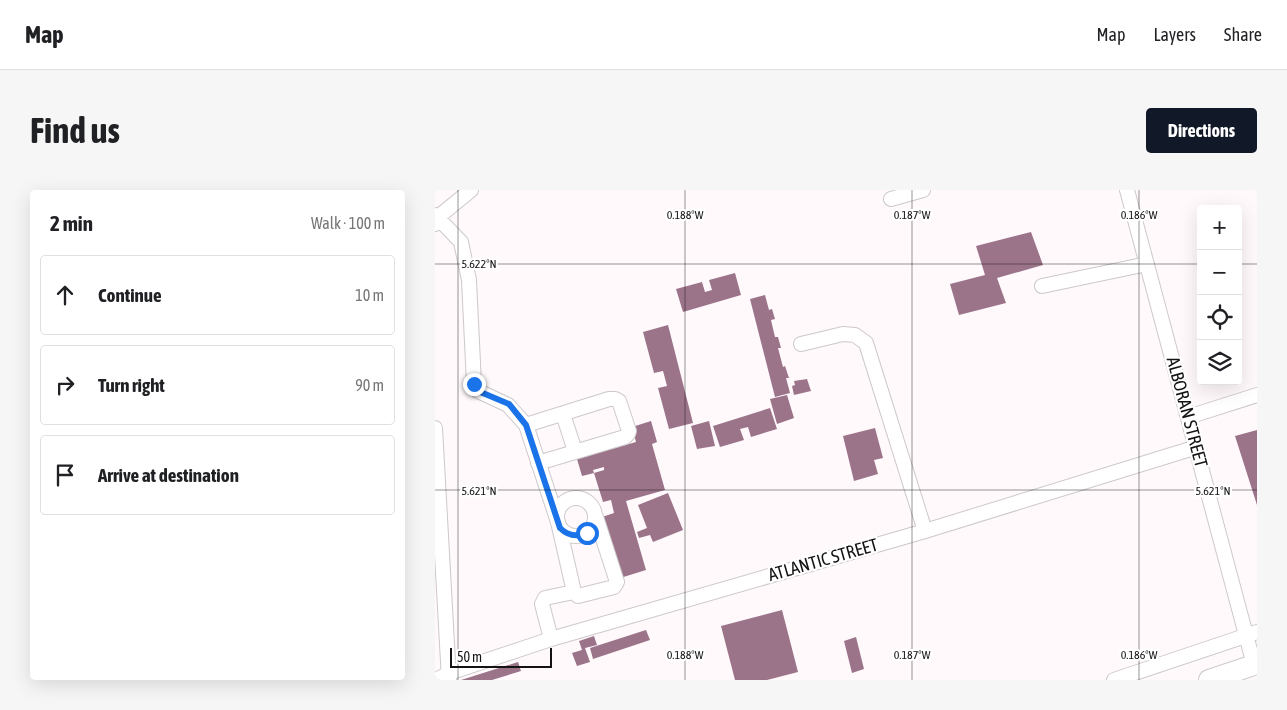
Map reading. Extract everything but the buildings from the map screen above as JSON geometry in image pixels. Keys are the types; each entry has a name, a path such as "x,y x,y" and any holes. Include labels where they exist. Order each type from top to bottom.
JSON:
{"highway":[{"path":"1209,680 1256,665"}],"street":[{"path":"471,190 436,218 461,242 469,280 474,384 478,391 509,404 526,425 560,528 570,535 582,535 592,528 596,517"},
{"path":"891,199 923,190"},
{"name":"ALBORAN STREET","path":"1127,190 1188,416 1251,634 1256,665"},
{"path":"1042,286 1147,264"},
{"path":"801,344 843,334 855,334 866,343 925,530"},
{"path":"1188,416 1257,394"},
{"path":"526,425 609,399 615,399 619,401 629,431 625,437 538,463"},
{"path":"563,414 575,451"},
{"path":"435,428 449,676"},
{"name":"ATLANTIC STREET","path":"436,680 551,639 925,530 1197,447"},
{"path":"571,498 577,498 588,501 593,506 596,517 617,582 614,587 578,596 574,592 558,522 558,510 561,505 571,498"},
{"path":"551,639 542,604 545,598 574,592"},
{"path":"1114,680 1251,634"}],"route":[{"path":"474,384 478,391 509,404 526,425 560,528 570,535 576,536 587,533"}]}
